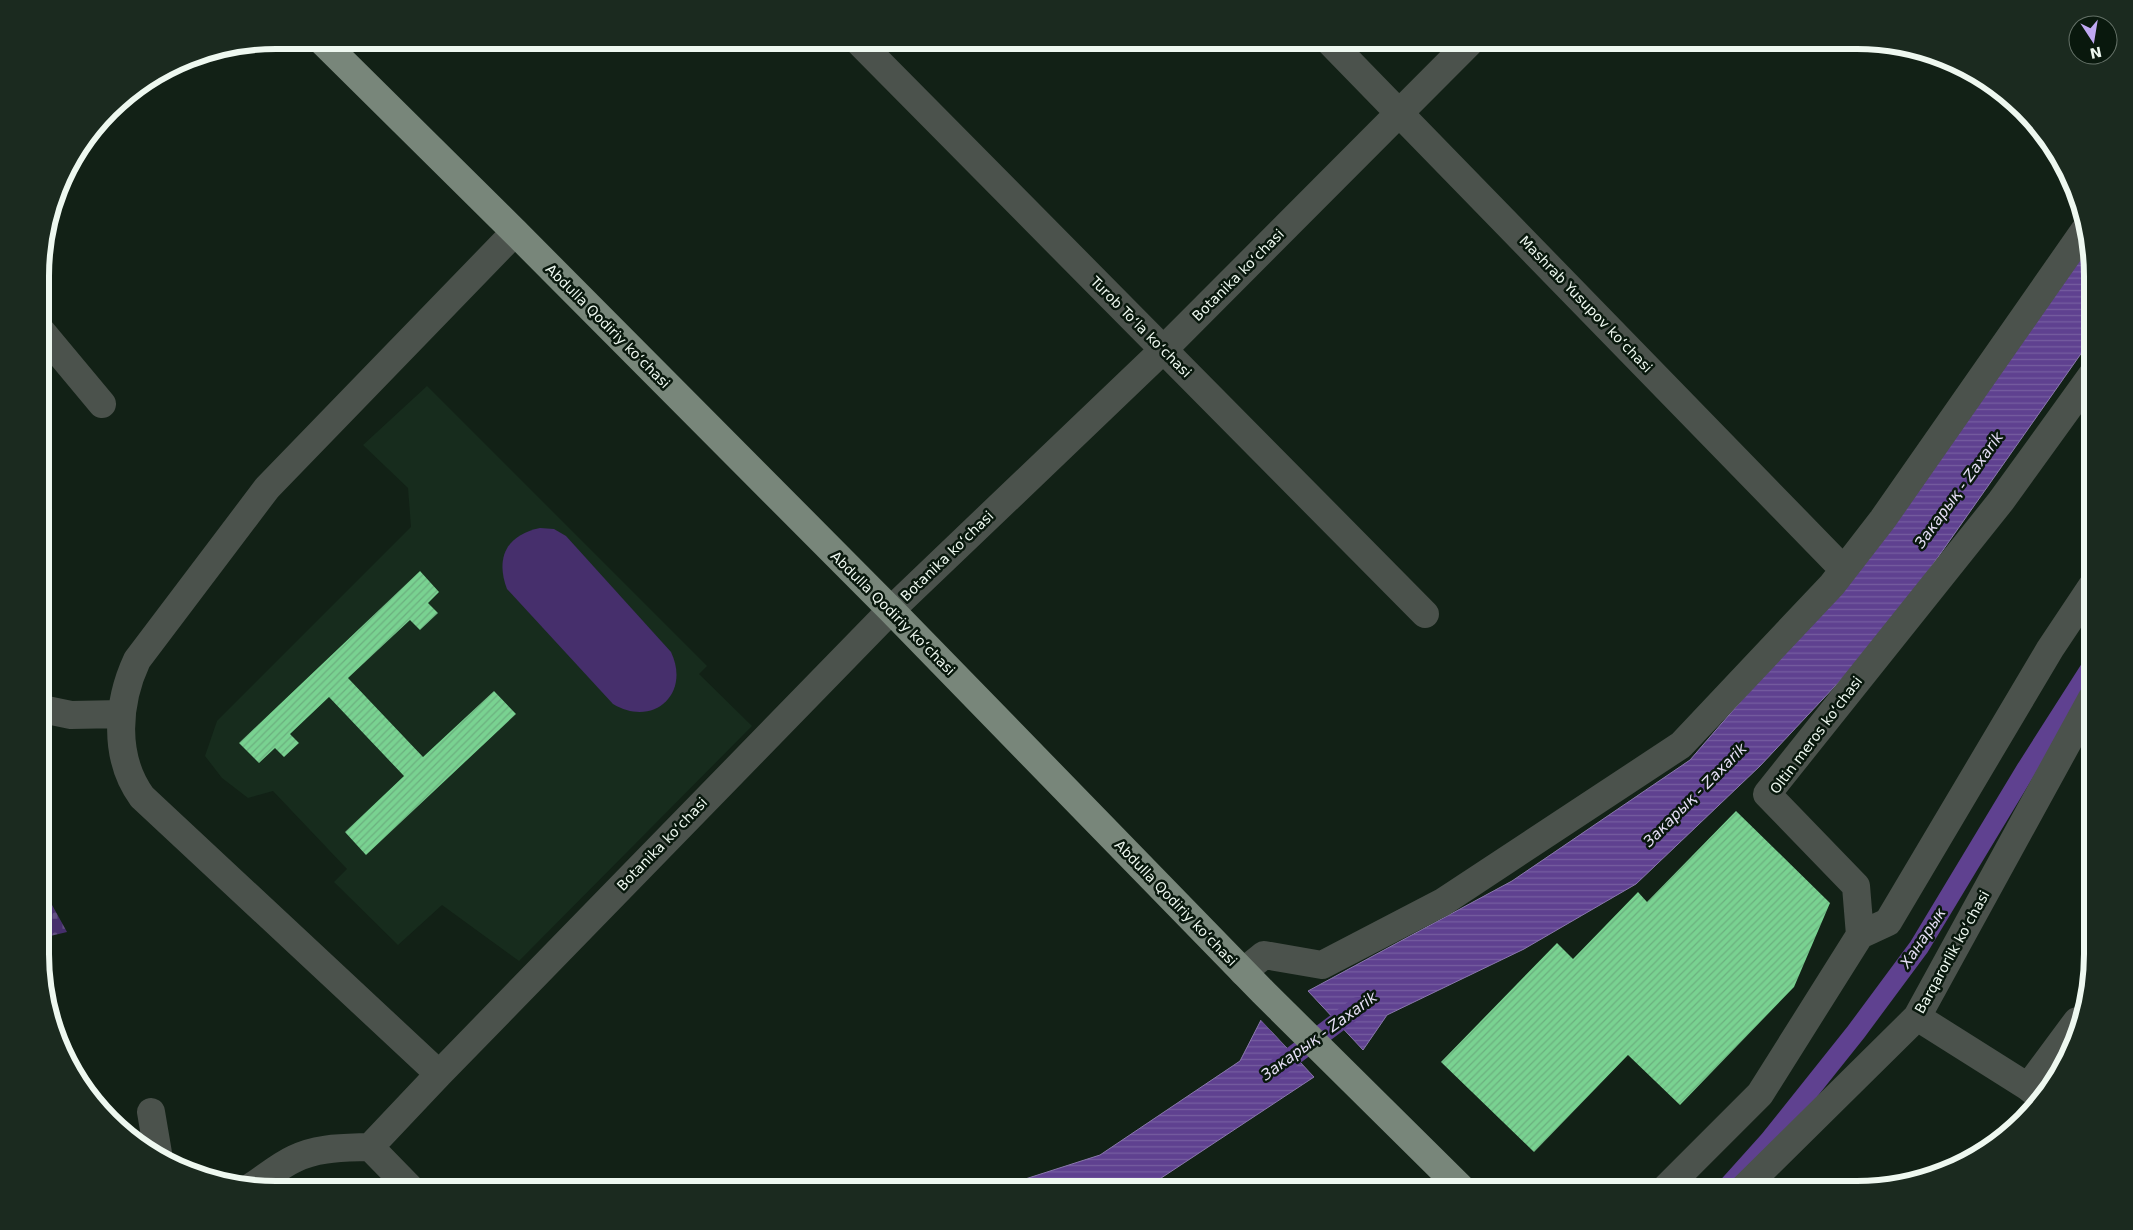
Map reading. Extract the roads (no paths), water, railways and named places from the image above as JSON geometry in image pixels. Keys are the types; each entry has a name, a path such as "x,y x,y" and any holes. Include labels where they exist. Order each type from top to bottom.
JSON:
{"main road":[{"name":"Abdulla Qodiriy ko‘chasi","path":"330,49 891,610 1243,972 1454,1181"}],"street":[{"name":"Turob To‘la ko‘chasi","path":"866,49 1425,614"},
{"name":"Mashrab Yusupov ko‘chasi","path":"1337,49 1843,569"},
{"name":"Botanika ko‘chasi","path":"370,1147 891,610 1163,350 1463,49"},
{"path":"439,1074 142,797 134,786 124,757 121,744 122,714 129,683 138,660 267,488 515,232"},
{"path":"1243,972 1264,956 1322,966 1443,902 1680,745 1832,585 1883,519 2081,236"},
{"path":"49,340 102,404"},
{"name":"Oltin meros ko‘chasi","path":"1860,935 1856,886 1767,794 2000,500 2084,386"},
{"path":"1673,1181 1760,1094 1860,935 1888,922 2050,649 2084,598"},
{"path":"49,710 71,715 122,714"},
{"name":"Barqarorlik ko‘chasi","path":"1751,1181 1917,1017 2084,713"},
{"path":"1917,1017 2035,1092 2070,1032"},
{"path":"151,1112 157,1148"},
{"path":"260,1181 294,1159 313,1152 370,1147 403,1181"}],"water":[{"path":"2083,255 2084,349 1884,634 1760,766 1636,884 1524,949 1387,1015 1363,1050 1308,991 1512,881 1690,760 1806,626"},
{"path":"1261,1020 1314,1077 1157,1181 1019,1181 1100,1155 1240,1061"}],"waterway":[{"name":"Ханарык","path":"1733,1181 1769,1141 1856,1032 1919,947 2027,768 2084,679"},
{"name":"Закарық - Zaxarik","path":"1273,1071 1358,1007"}]}
